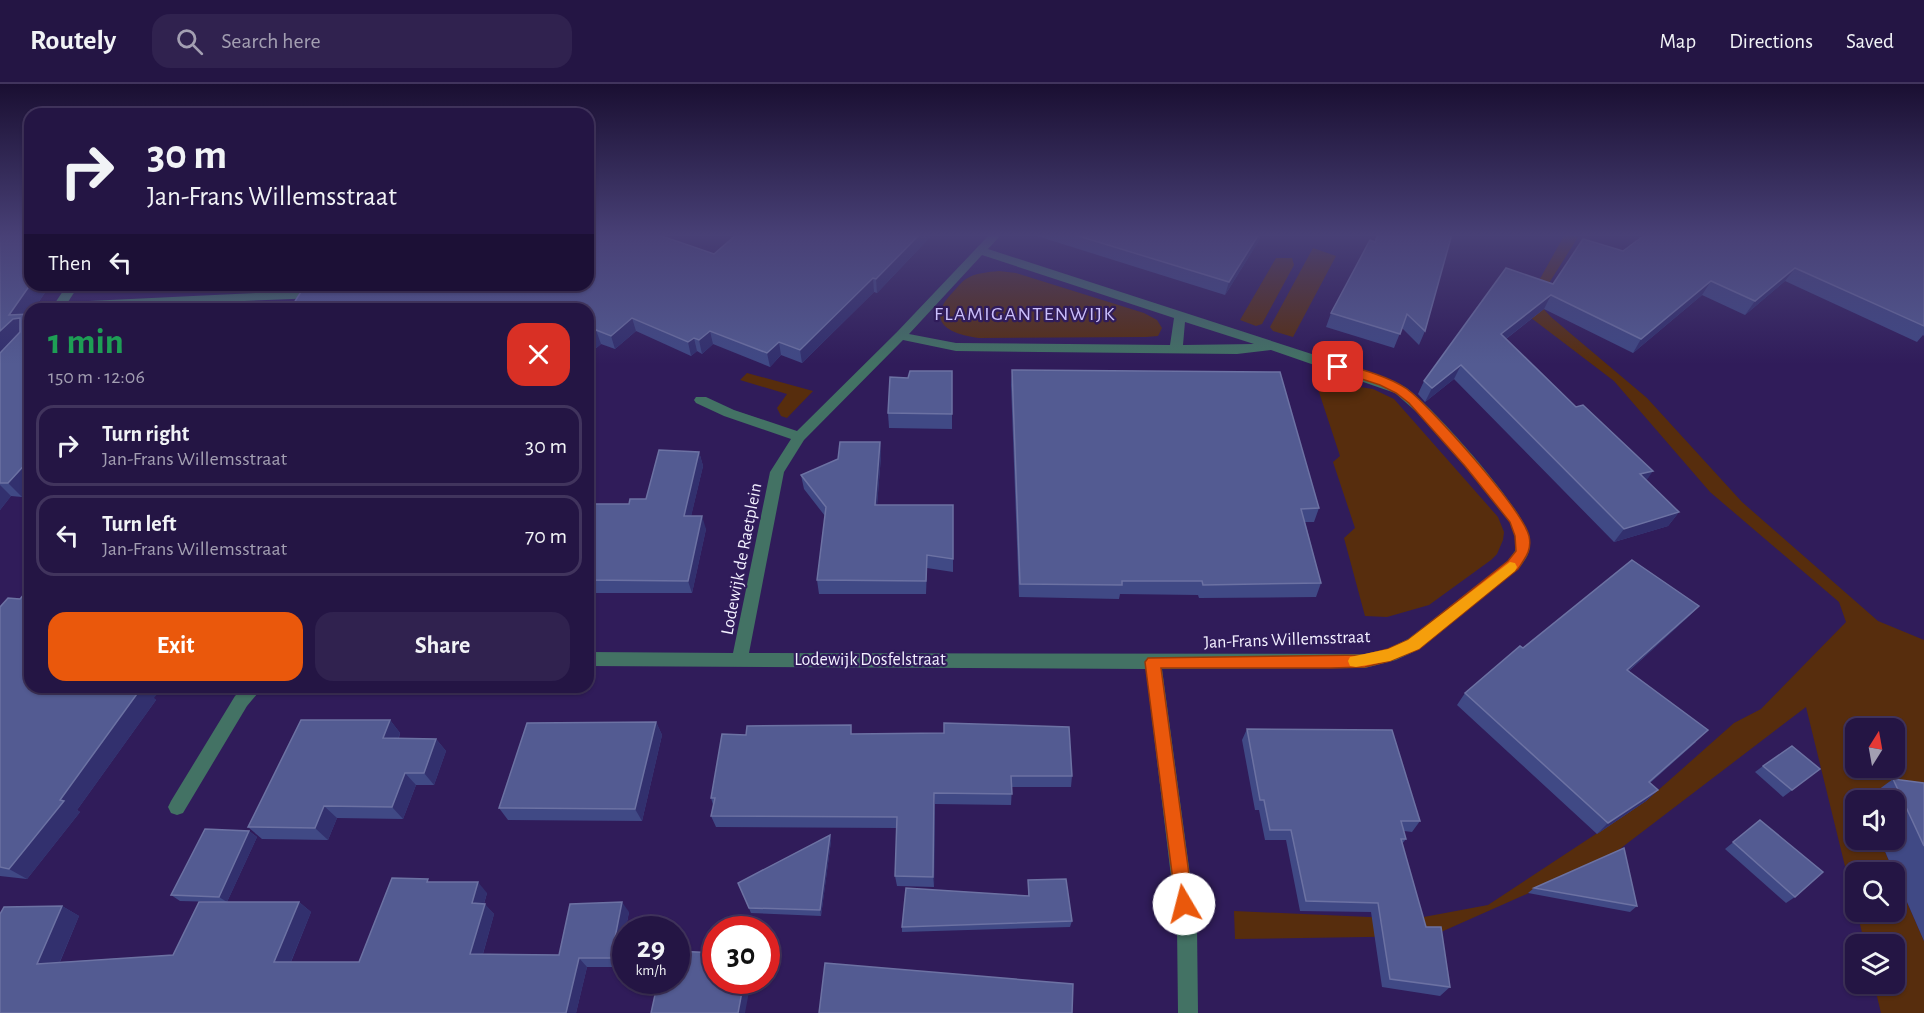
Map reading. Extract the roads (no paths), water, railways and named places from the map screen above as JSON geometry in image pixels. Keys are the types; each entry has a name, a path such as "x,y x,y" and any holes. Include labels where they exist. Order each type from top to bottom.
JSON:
{"street":[{"name":"Lodewijk de Raetplein","path":"740,659 777,472 799,437 956,277"},
{"path":"1063,277 1273,345"},
{"path":"137,303 335,293"},
{"path":"1176,349 1179,315"},
{"path":"901,335 915,340 956,346 1238,350 1260,349 1273,345"},
{"name":"Jan-Frans Willemsstraat","path":"1153,662 1365,661 1390,655 1414,644 1513,565 1523,552 1522,536 1515,520 1470,462 1413,400 1384,382 1273,345"},
{"path":"701,400 729,413 799,437"},
{"name":"Lodewijk Dosfelstraat","path":"594,659 1153,662"},
{"path":"1153,662 1187,926 1188,1013"},
{"path":"177,807 242,701 249,693"}],"district":[{"name":"FLAMIGANTENWIJK","path":"1025,314"}]}
